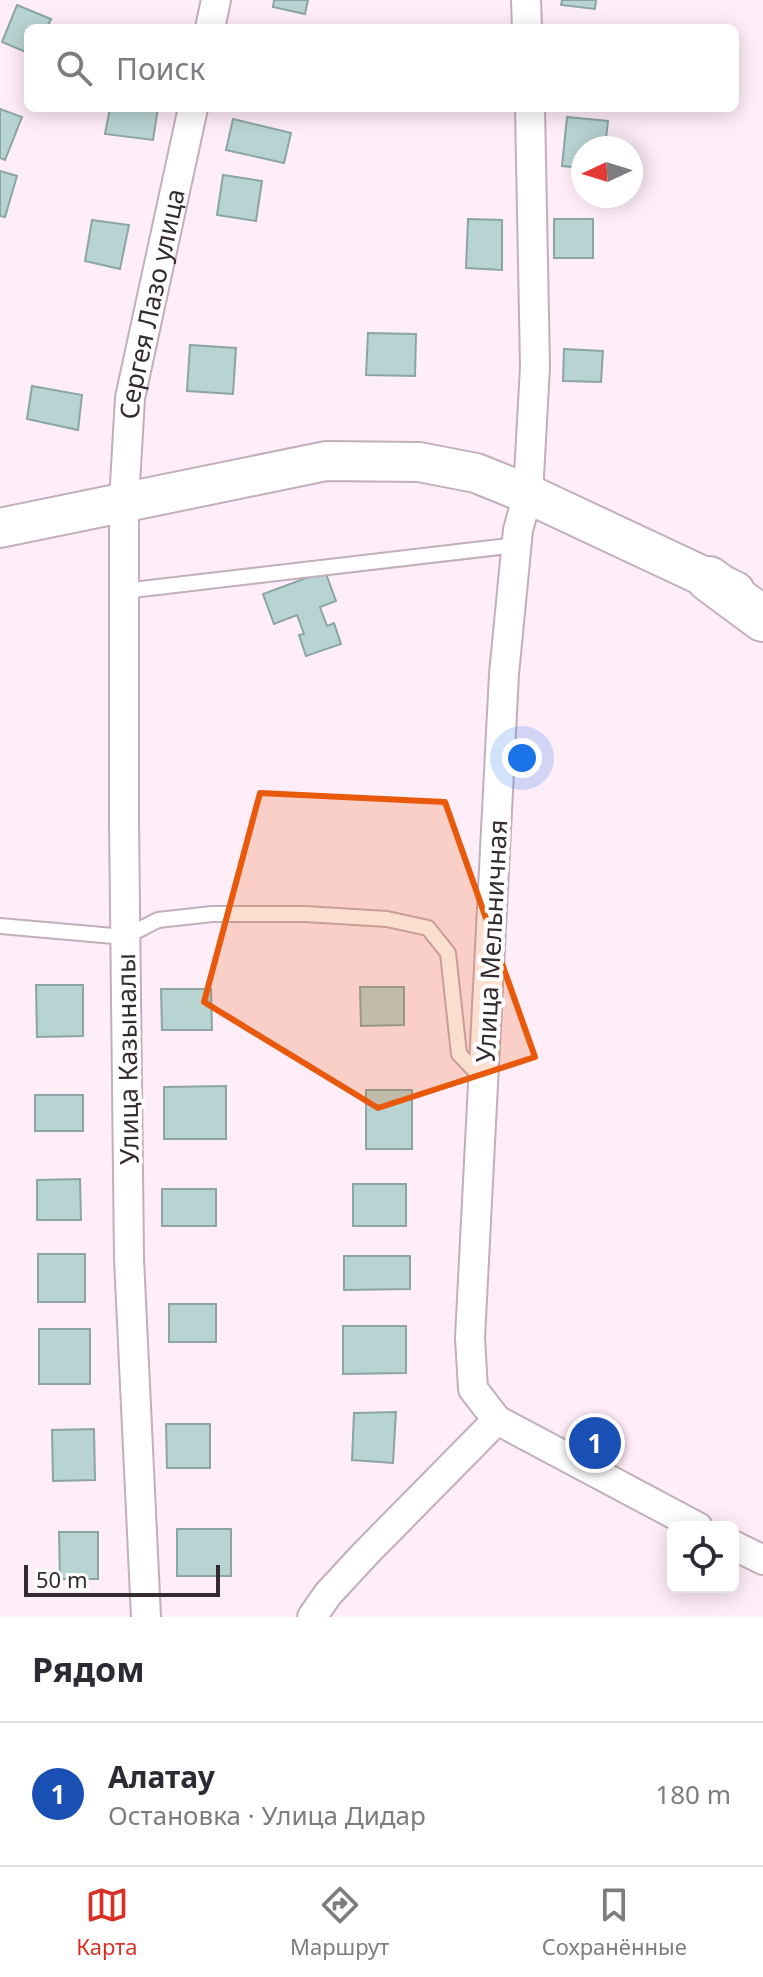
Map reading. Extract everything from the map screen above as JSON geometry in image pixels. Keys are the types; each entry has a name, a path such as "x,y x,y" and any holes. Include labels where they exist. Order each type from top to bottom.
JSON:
{"highway":[{"path":"709,579 763,619"}],"main road":[{"path":"0,528 326,461 419,462 476,473 528,494 763,604"}],"street":[{"path":"211,24 216,0"},
{"path":"526,0 527,24"},
{"name":"Сергея Лазо улица","path":"124,501 130,398 192,112"},
{"name":"Улица Мельничная","path":"497,1420 473,1389 470,1338 504,674 517,545 528,494 535,367 530,112"},
{"name":"Улица Казыналы","path":"124,501 129,1259 146,1617"},
{"path":"312,1617 328,1594 366,1553 497,1420 687,1521"},
{"path":"739,1548 763,1560"}],"lane":[{"path":"124,591 517,545"},
{"path":"0,926 125,937 158,920 212,914 305,914 387,919 428,928 448,953 459,1054 484,1080"}],"highlighted area":[{"path":"260,793 445,802 535,1057 378,1108 204,1002"}],"building":[{"path":"274,0 308,0 305,14 273,7"},
{"path":"562,0 596,0 595,9 561,5"},
{"path":"17,5 51,19 49,24 24,24 24,51 2,42"},
{"path":"0,109 22,117 5,160 0,158"},
{"path":"109,112 157,112 153,140 105,134"},
{"path":"567,117 608,121 606,136 571,136 571,167 562,166"},
{"path":"233,119 291,133 284,163 226,150"},
{"path":"0,171 17,176 5,217 0,216"},
{"path":"223,175 262,181 256,221 217,215"},
{"path":"468,219 502,220 502,270 466,268"},
{"path":"554,219 593,219 593,258 554,258"},
{"path":"92,220 129,225 120,269 85,261"},
{"path":"368,333 416,334 415,376 366,375"},
{"path":"190,345 236,348 233,394 187,391"},
{"path":"564,349 603,351 601,382 563,381"},
{"path":"32,386 82,395 78,430 27,419"},
{"path":"325,571 336,601 320,607 327,626 334,623 341,644 306,656 299,635 304,634 297,615 274,624 263,594"},
{"path":"36,985 83,985 83,1036 37,1037"},
{"path":"360,987 404,987 404,1025 361,1026"},
{"path":"161,989 211,989 212,1030 162,1030"},
{"path":"226,1086 226,1139 164,1139 164,1087"},
{"path":"366,1090 412,1090 412,1149 366,1149"},
{"path":"35,1095 83,1095 83,1131 35,1131"},
{"path":"80,1179 81,1220 37,1220 37,1180"},
{"path":"353,1184 406,1184 406,1226 353,1226"},
{"path":"162,1189 216,1189 216,1226 162,1226"},
{"path":"38,1254 85,1254 85,1302 38,1302"},
{"path":"344,1256 410,1256 410,1289 344,1290"},
{"path":"169,1304 216,1304 216,1342 169,1342"},
{"path":"343,1326 406,1326 406,1373 343,1374"},
{"path":"39,1329 90,1329 90,1384 39,1384"},
{"path":"396,1412 393,1463 352,1460 354,1413"},
{"path":"166,1424 210,1424 210,1468 167,1468"},
{"path":"94,1429 95,1480 53,1481 52,1430"},
{"path":"177,1529 231,1529 231,1576 177,1576"},
{"path":"59,1532 98,1532 98,1579 60,1579"}],"place":[{"name":"Алатау","path":"595,1443"}]}
